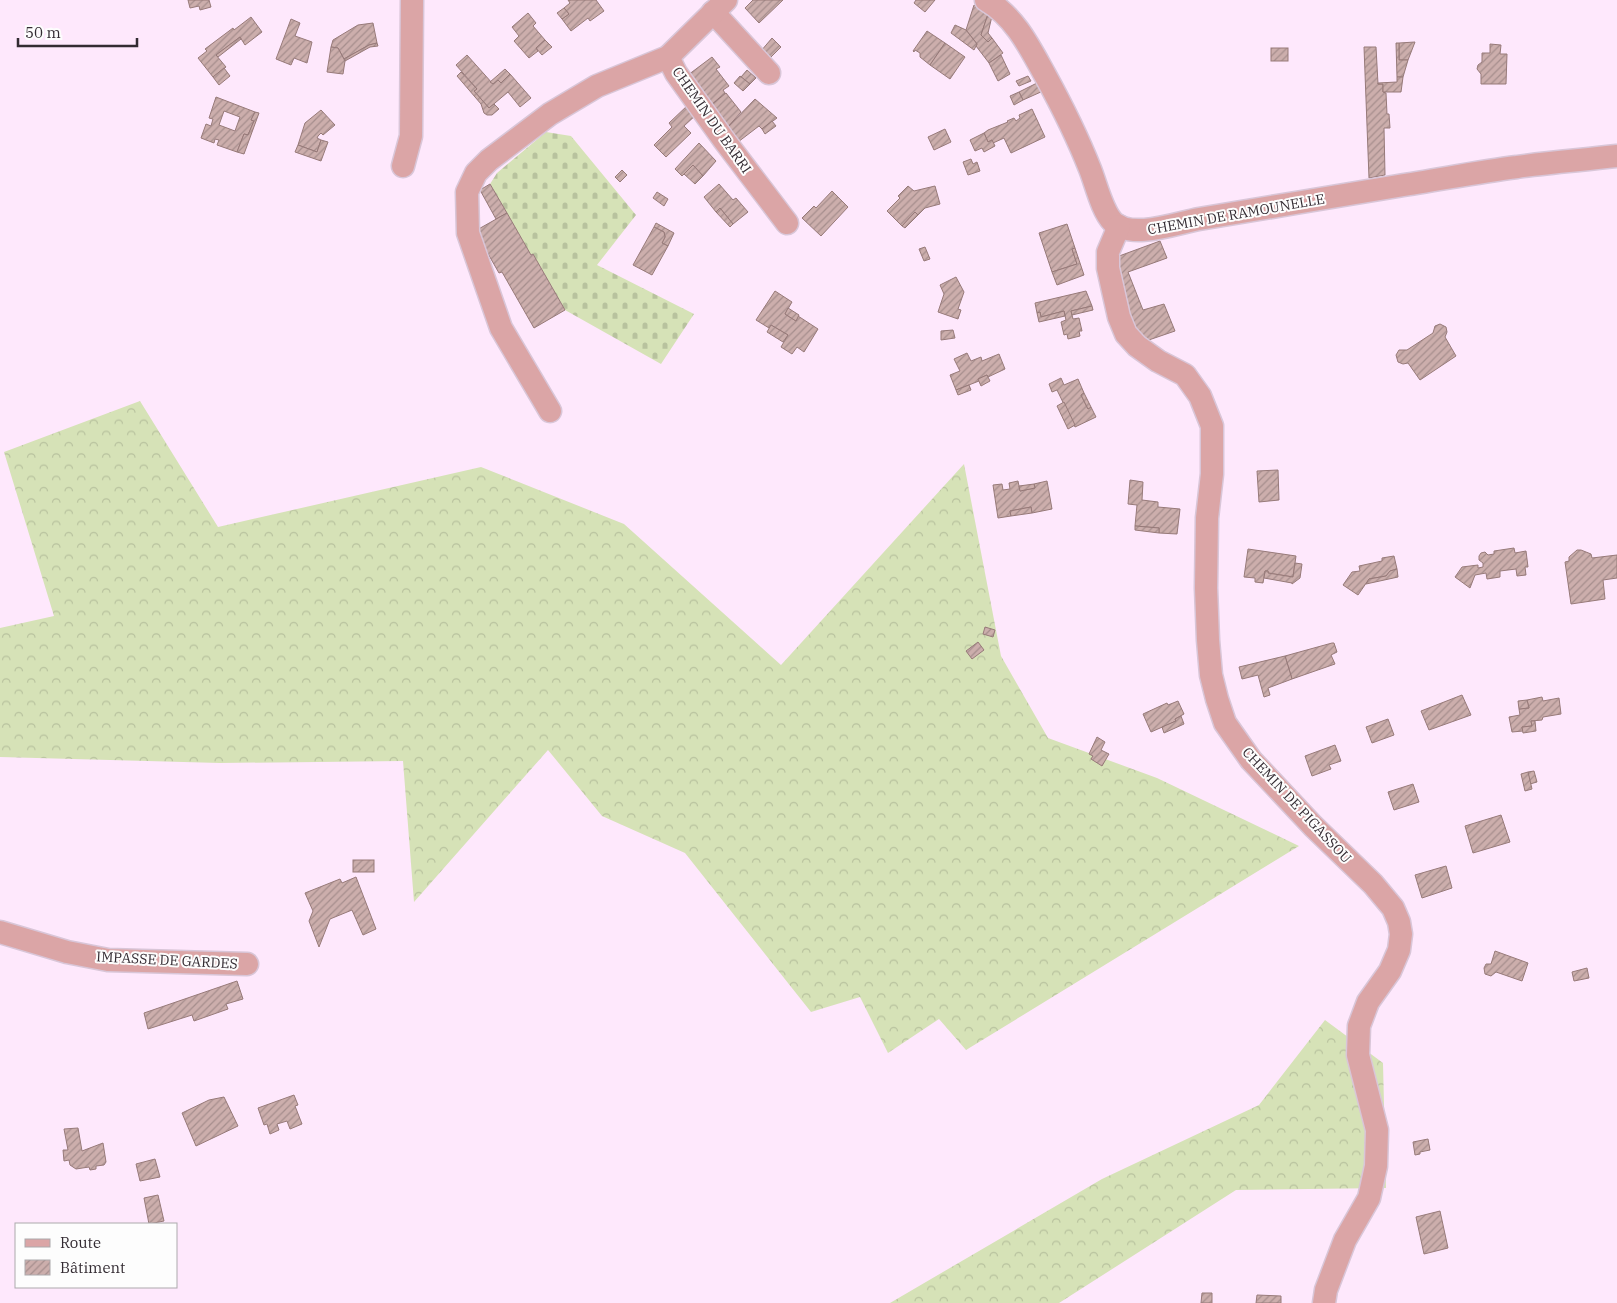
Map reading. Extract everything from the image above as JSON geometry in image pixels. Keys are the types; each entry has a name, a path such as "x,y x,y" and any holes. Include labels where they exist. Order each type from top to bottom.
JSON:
{"street":[{"path":"403,166 411,136 412,0"},
{"path":"986,0 1009,18 1022,34 1078,139 1105,209 1113,222 1119,226"},
{"path":"720,6 769,73"},
{"name":"CHEMIN DU BARRI","path":"720,6 668,57 676,73 718,133 787,223"},
{"path":"550,411 501,328 468,233 468,192 476,173 489,160 550,114 597,86 668,57"},
{"name":"CHEMIN DE RAMOUNELLE","path":"1119,226 1133,231 1148,230 1303,201 1518,167 1617,156"},
{"name":"CHEMIN DE PIGASSOU","path":"1119,226 1108,252 1108,268 1119,317 1126,334 1137,346 1158,361 1185,374 1200,396 1212,426 1212,474 1207,518 1206,588 1208,640 1211,675 1216,699 1225,723 1251,760 1313,826 1374,884 1393,908 1399,922 1401,934 1399,950 1390,971 1368,1002 1359,1026 1358,1055 1377,1130 1376,1166 1369,1198 1345,1240 1326,1290 1324,1303"},
{"name":"IMPASSE DE GARDES","path":"0,932 68,952 108,960 247,964"}],"green space":[{"path":"546,132 571,136 636,215 597,265 694,314 661,364 565,310 490,184 497,173"},
{"path":"140,401 218,527 481,467 624,524 781,665 964,464 1001,656 1048,738 1157,778 1299,846 966,1050 939,1019 888,1053 860,997 811,1012 685,853 602,816 548,750 414,902 403,761 220,763 0,757 0,628 54,616 4,452"},
{"path":"1325,1020 1383,1063 1386,1188 1236,1190 1059,1303 890,1303 1102,1179 1259,1105"}],"building":[{"path":"188,0 209,0 211,7 200,10 199,6 190,8"},
{"path":"568,0 596,0 604,11 590,21 588,18 571,31 562,19 569,14 564,8 570,3"},
{"path":"753,0 783,0 759,23 745,8"},
{"path":"916,0 935,0 925,12 914,3"},
{"path":"974,5 988,14 981,35 988,42 992,38 1003,53 989,63 966,30"},
{"path":"564,8 569,14 562,19 557,13"},
{"path":"528,13 536,23 533,26 545,40 536,48 538,51 529,58 514,41 519,36 512,27"},
{"path":"988,14 992,16 988,33 992,38 988,42 981,35"},
{"path":"251,17 262,32 245,45 240,37 216,55 226,67 213,77 198,58 207,51 205,49"},
{"path":"291,19 300,23 295,36 312,42 307,63 294,58 291,65 276,59"},
{"path":"373,23 377,43 369,45 344,59 338,48 331,47 333,40 358,25"},
{"path":"955,25 966,30 977,44 974,50 951,33"},
{"path":"927,31 945,43 930,65 920,57 920,53 915,50 913,51"},
{"path":"240,37 241,39 218,57 216,55"},
{"path":"772,38 781,47 769,59 761,51"},
{"path":"545,40 552,47 542,55 536,48"},
{"path":"1415,42 1408,60 1399,60 1399,43"},
{"path":"377,43 378,46 370,47 345,61 344,59 369,45"},
{"path":"945,43 965,57 950,79 930,65"},
{"path":"1396,43 1399,43 1399,60 1408,60 1403,77 1397,77"},
{"path":"1490,44 1501,45 1500,54 1507,54 1506,84 1481,84 1481,74 1477,69 1478,65 1482,62 1482,53 1490,53"},
{"path":"331,47 338,48 345,61 343,74 327,72"},
{"path":"1364,47 1376,47 1378,84 1383,84 1383,92 1386,93 1390,128 1384,128 1385,175 1369,178"},
{"path":"1271,48 1288,48 1288,61 1271,61"},
{"path":"467,55 493,84 498,80 501,83 510,74 531,98 520,107 508,92 489,108 474,91 477,89 456,65"},
{"path":"1001,55 1010,74 998,81 989,63"},
{"path":"712,57 720,67 716,69 729,86 723,90 725,93 711,105 688,75"},
{"path":"224,68 230,76 219,85 213,77"},
{"path":"505,69 510,74 501,83 498,80 493,84 490,82"},
{"path":"747,70 756,78 750,84 741,77"},
{"path":"461,72 477,89 474,91 489,108 494,104 499,109 492,115 484,113 481,104 457,76"},
{"path":"740,76 750,84 743,91 734,83"},
{"path":"1028,76 1031,81 1019,86 1016,81"},
{"path":"1397,77 1403,77 1401,92 1383,92 1383,84 1378,83 1397,82"},
{"path":"1039,82 1043,91 1023,100 1019,92"},
{"path":"1019,92 1023,100 1014,105 1010,96"},
{"path":"726,93 741,112 727,128 710,106"},
{"path":"216,97 255,112 251,120 254,121 248,135 244,134 237,152 217,145 219,140 215,139 214,143 201,138 206,124 211,126 213,119 209,118","holes":["224,111 240,117 235,131 219,125"]},
{"path":"755,99 777,118 762,129 759,126 738,142 727,128"},
{"path":"689,104 697,114 684,126 691,133 666,157 654,145 672,127 669,123"},
{"path":"1032,109 1045,137 1011,153 1004,138 993,143 992,140 988,142 984,133 988,130 1014,118 1016,121 1020,118 1019,115"},
{"path":"321,110 335,125 323,135 321,133 318,136 317,138 321,140 317,152 298,145 305,123"},
{"path":"255,112 259,113 244,154 237,152 244,134 248,135 254,121 251,120"},
{"path":"772,121 776,126 765,134 762,129"},
{"path":"945,129 951,142 934,150 928,137"},
{"path":"984,133 988,142 992,140 995,146 984,152 982,148 975,151 970,140"},
{"path":"321,140 328,142 321,161 295,152 298,145 317,152"},
{"path":"699,143 716,161 703,176 693,165 682,176 675,169"},
{"path":"971,159 973,164 977,162 980,171 968,175 963,162"},
{"path":"693,165 703,176 695,184 684,174"},
{"path":"622,170 627,175 620,182 615,177"},
{"path":"490,184 507,213 496,219 480,190"},
{"path":"719,184 733,200 736,198 748,212 733,224 720,208 716,212 704,197"},
{"path":"908,186 914,191 935,186 940,204 925,208 918,215 915,212 902,226 887,211 900,198 898,196"},
{"path":"832,191 848,207 821,236 802,218 814,206 816,208"},
{"path":"657,192 668,199 664,206 653,198"},
{"path":"720,208 733,224 730,227 716,212"},
{"path":"915,212 918,215 905,228 902,226"},
{"path":"507,213 565,310 534,328 502,272 499,273 475,231"},
{"path":"656,223 674,233 668,246 662,243 665,237 664,232 654,227"},
{"path":"1067,224 1075,248 1072,249 1077,264 1052,272 1039,233"},
{"path":"654,227 664,232 665,237 662,243 668,246 652,275 633,265"},
{"path":"1160,241 1167,258 1128,272 1143,310 1164,304 1175,331 1140,343 1117,293 1111,259"},
{"path":"925,247 930,259 924,261 919,249"},
{"path":"1075,248 1084,275 1057,285 1052,272 1077,264 1072,249"},
{"path":"956,277 964,292 958,309 961,310 958,319 938,312 944,294 940,285"},
{"path":"775,291 792,302 785,314 796,321 798,316 818,329 804,352 797,347 792,354 781,347 788,335 771,325 769,328 756,320"},
{"path":"1086,291 1092,306 1071,311 1073,319 1079,318 1082,331 1079,331 1080,336 1068,339 1067,334 1064,335 1061,322 1066,320 1064,311 1041,317 1040,312 1037,313 1035,303"},
{"path":"1092,306 1093,310 1072,315 1071,311"},
{"path":"788,308 799,315 796,321 785,314"},
{"path":"1064,311 1065,316 1039,322 1037,313 1040,312 1041,317"},
{"path":"1440,324 1446,327 1445,337 1456,356 1420,380 1408,363 1398,362 1396,355 1399,350 1407,350 1433,333 1435,326"},
{"path":"771,325 788,335 783,342 767,332"},
{"path":"953,330 955,338 941,340 941,331"},
{"path":"967,353 971,361 981,357 982,361 999,354 1005,369 988,377 987,375 978,379 979,381 956,390 950,375 960,371 954,359"},
{"path":"987,375 990,381 981,386 978,379"},
{"path":"1061,378 1064,385 1078,379 1084,393 1081,395 1088,409 1091,407 1096,417 1075,427 1057,390 1052,392 1049,384"},
{"path":"969,385 971,390 958,395 956,390"},
{"path":"1084,393 1091,407 1088,409 1081,395"},
{"path":"1064,402 1075,425 1068,429 1057,406"},
{"path":"1278,470 1279,500 1259,502 1257,471"},
{"path":"1130,480 1143,482 1142,500 1158,502 1158,507 1180,509 1177,534 1159,533 1159,528 1135,526 1137,505 1128,504"},
{"path":"1018,481 1020,491 1035,488 1034,484 1047,481 1052,509 1032,513 1031,507 1010,511 1011,516 998,518 993,485 1002,484 1003,490 1010,489 1009,483"},
{"path":"1034,484 1035,488 1020,491 1019,486"},
{"path":"1031,507 1032,513 1011,516 1010,511"},
{"path":"1135,526 1159,528 1159,533 1135,530"},
{"path":"1514,548 1515,553 1526,551 1528,567 1525,567 1526,575 1517,576 1516,569 1500,571 1500,577 1487,579 1486,573 1475,575 1470,588 1455,577 1462,567 1478,565 1478,568 1483,567 1483,563 1479,560 1481,553 1485,552 1488,555 1494,554 1494,551"},
{"path":"1248,549 1296,556 1293,577 1265,571 1263,583 1255,582 1255,578 1244,577"},
{"path":"1577,550 1591,554 1592,558 1617,555 1617,578 1603,580 1605,599 1571,604 1565,562 1569,561 1569,557"},
{"path":"1394,556 1397,569 1390,571 1386,576 1369,579 1358,595 1343,585 1352,572 1360,571 1359,566 1382,561 1382,558"},
{"path":"1295,563 1302,564 1300,578 1292,584 1264,578 1265,571 1293,577"},
{"path":"1397,569 1398,577 1366,584 1369,579 1386,576 1390,571"},
{"path":"985,627 995,630 993,637 983,634"},
{"path":"978,642 984,650 972,659 966,651"},
{"path":"1334,643 1337,652 1331,655 1335,664 1292,679 1285,656"},
{"path":"1285,656 1292,679 1268,688 1270,695 1264,697 1258,675 1242,679 1239,667"},
{"path":"1462,695 1471,715 1429,730 1421,711"},
{"path":"1542,697 1543,701 1559,698 1561,714 1543,717 1542,720 1531,721 1532,726 1522,727 1523,731 1512,732 1509,717 1520,715 1519,709 1529,708 1527,700"},
{"path":"1527,700 1529,708 1519,709 1518,701"},
{"path":"1178,701 1184,714 1175,719 1176,721 1151,732 1143,714 1167,703 1168,705"},
{"path":"1181,716 1184,724 1164,733 1162,727 1176,721 1175,719"},
{"path":"1388,719 1394,735 1372,743 1366,727"},
{"path":"1531,721 1535,721 1536,731 1523,733 1522,727 1532,726"},
{"path":"1097,737 1105,742 1101,750 1109,754 1102,766 1091,759 1093,756 1089,754"},
{"path":"1335,745 1341,761 1329,765 1331,769 1312,776 1305,756"},
{"path":"1534,771 1537,782 1530,784 1528,772"},
{"path":"1528,772 1532,789 1525,791 1521,774"},
{"path":"1413,784 1419,802 1394,810 1388,792"},
{"path":"1501,815 1510,842 1473,853 1465,826"},
{"path":"353,860 374,860 374,872 353,872"},
{"path":"1446,866 1452,888 1422,898 1415,875"},
{"path":"356,877 376,929 363,935 352,910 330,919 319,947 309,921 313,911 305,893 340,879 342,883"},
{"path":"1495,951 1528,963 1522,981 1496,972 1491,976 1485,974 1484,968 1486,964 1491,964"},
{"path":"1587,968 1589,978 1574,981 1572,972"},
{"path":"237,981 243,999 226,1004 228,1009 194,1021 192,1015 148,1029 144,1013"},
{"path":"294,1095 298,1105 295,1106 302,1124 290,1129 287,1121 277,1124 279,1130 270,1134 267,1124 264,1125 258,1108"},
{"path":"224,1097 238,1126 196,1146 182,1113 209,1100"},
{"path":"78,1128 82,1151 103,1143 106,1162 104,1165 96,1166 96,1169 90,1170 89,1167 76,1169 70,1165 69,1160 64,1161 63,1150 68,1150 64,1129"},
{"path":"1428,1139 1430,1150 1415,1155 1413,1142"},
{"path":"155,1159 160,1177 140,1181 136,1164"},
{"path":"158,1195 164,1221 149,1223 144,1198"},
{"path":"1440,1211 1448,1248 1424,1254 1416,1217"},
{"path":"1202,1293 1212,1293 1212,1303 1201,1303"},
{"path":"1257,1295 1281,1296 1281,1303 1256,1303"}]}
